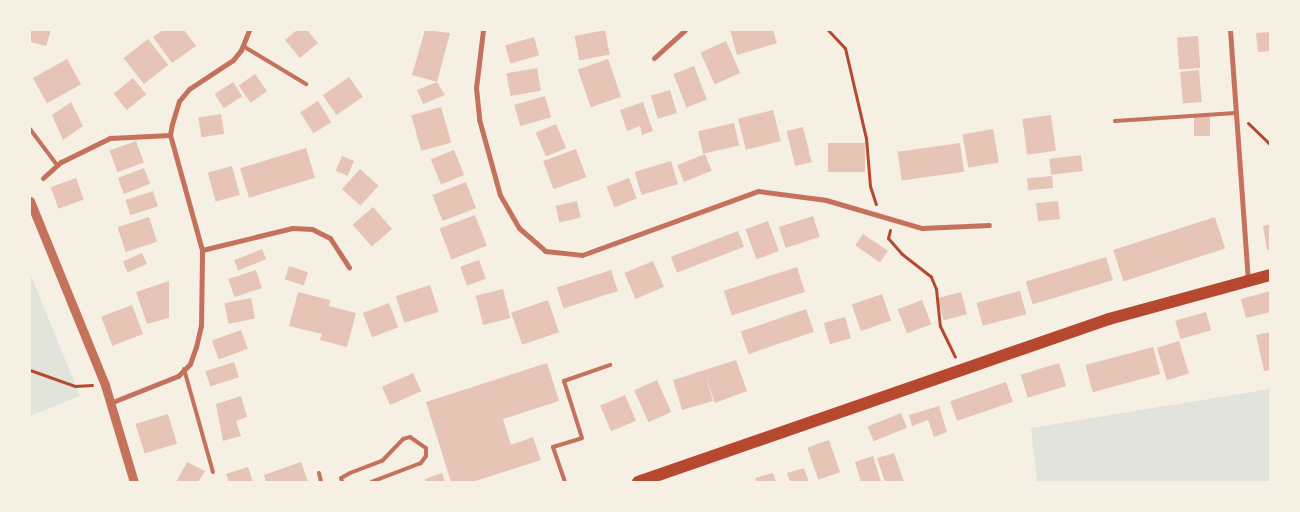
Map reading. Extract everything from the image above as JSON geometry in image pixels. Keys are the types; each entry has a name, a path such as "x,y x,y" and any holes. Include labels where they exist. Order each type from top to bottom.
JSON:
{"main road":[{"path":"638,482 962,368 1109,319 1270,275"}],"street":[{"path":"110,403 162,385 184,369 196,347 201,326 202,250 170,135 179,101 190,89 232,60 243,46 249,30"},
{"path":"483,30 476,88 479,119 500,195 519,228 545,251 582,255 758,191 826,200 922,228 989,225"},
{"path":"654,58 685,30"},
{"path":"1230,30 1248,280"},
{"path":"43,178 57,165 110,138 170,135"},
{"path":"30,201 105,384 134,482"},
{"path":"202,250 292,228 312,229 330,238 349,267"}],"lane":[{"path":"243,46 306,84"},
{"path":"1115,121 1236,113"},
{"path":"30,128 57,165"},
{"path":"565,482 553,447 582,438 564,381 610,365"},
{"path":"184,369 213,472"},
{"path":"342,482 341,478 350,473 382,462 403,439 410,437 420,440 426,448 426,456 421,463 370,482"},
{"path":"319,473 321,482"}],"path":[{"path":"828,30 845,48 866,138 873,197 889,218 888,238 931,278 936,289 942,333 947,347 962,368"},
{"path":"1236,113 1270,144"},
{"path":"30,370 75,386 105,384"}],"shaded area":[{"path":"30,273 80,396 30,416"},
{"path":"1270,389 1270,482 1037,482 1031,428"}],"building":[{"path":"30,30 51,30 46,46 30,42"},
{"path":"163,30 184,30 196,46 172,63 153,37"},
{"path":"297,30 307,30 318,43 300,58 285,40"},
{"path":"425,30 450,33 437,82 412,75"},
{"path":"605,30 610,55 579,60 575,36"},
{"path":"730,30 773,30 777,43 737,55"},
{"path":"1270,32 1270,51 1258,52 1256,33"},
{"path":"1198,36 1200,68 1179,69 1177,37"},
{"path":"534,37 539,55 510,64 505,45"},
{"path":"148,39 168,65 144,84 124,58"},
{"path":"726,41 740,73 715,84 700,52"},
{"path":"67,59 81,84 47,103 33,78"},
{"path":"608,59 621,97 591,107 578,69"},
{"path":"694,66 707,100 686,107 673,74"},
{"path":"537,68 541,91 510,96 506,73"},
{"path":"1199,70 1202,102 1183,104 1180,72"},
{"path":"255,74 267,91 251,103 239,85"},
{"path":"349,77 363,97 337,115 323,95"},
{"path":"133,78 146,94 127,110 114,94"},
{"path":"233,82 242,96 224,108 215,94"},
{"path":"437,82 445,95 423,104 417,90"},
{"path":"670,90 677,113 658,119 651,96"},
{"path":"545,96 551,117 520,126 514,105"},
{"path":"318,101 331,122 313,133 300,112"},
{"path":"71,102 83,126 63,140 52,115"},
{"path":"643,102 653,131 642,135 640,126 627,131 620,110"},
{"path":"441,107 451,143 421,151 411,116"},
{"path":"773,110 781,141 746,150 738,119"},
{"path":"221,114 224,134 201,137 198,118"},
{"path":"1051,115 1056,151 1027,155 1022,119"},
{"path":"1194,116 1210,116 1210,136 1194,136"},
{"path":"734,123 739,145 703,154 698,131"},
{"path":"556,124 566,148 546,157 536,133"},
{"path":"803,127 812,162 795,166 787,131"},
{"path":"993,129 999,162 968,168 962,134"},
{"path":"136,141 144,163 118,172 110,151"},
{"path":"828,143 865,143 865,172 828,172"},
{"path":"960,143 964,172 902,180 898,152"},
{"path":"306,148 315,178 249,198 240,168"},
{"path":"576,149 586,177 553,189 543,161"},
{"path":"454,150 464,175 441,184 431,159"},
{"path":"705,154 712,171 684,182 677,165"},
{"path":"1081,155 1083,171 1051,175 1049,159"},
{"path":"342,156 354,161 348,176 336,171"},
{"path":"671,161 678,184 642,195 635,172"},
{"path":"232,166 240,195 216,201 208,172"},
{"path":"144,168 150,184 124,194 118,178"},
{"path":"360,169 379,186 361,206 342,189"},
{"path":"1052,176 1053,188 1028,190 1027,178"},
{"path":"76,178 84,200 58,209 51,187"},
{"path":"629,178 637,199 614,207 607,187"},
{"path":"466,182 476,208 442,221 432,195"},
{"path":"153,191 158,206 130,215 125,200"},
{"path":"577,201 581,218 559,223 556,206"},
{"path":"1058,201 1060,219 1038,221 1036,203"},
{"path":"373,207 392,229 372,247 353,225"},
{"path":"475,215 487,246 451,259 440,229"},
{"path":"813,216 820,237 786,248 779,227"},
{"path":"149,217 157,242 126,252 118,227"},
{"path":"1215,217 1225,248 1123,281 1113,250"},
{"path":"768,221 779,251 756,259 745,229"},
{"path":"1270,224 1270,250 1267,250 1263,226"},
{"path":"738,231 744,247 677,273 671,257"},
{"path":"863,234 888,251 880,262 855,246"},
{"path":"262,249 266,259 238,270 234,260"},
{"path":"142,253 147,264 128,273 123,262"},
{"path":"1106,257 1113,280 1033,305 1026,282"},
{"path":"479,260 486,279 467,286 460,267"},
{"path":"653,261 664,287 635,299 624,273"},
{"path":"289,266 308,272 304,285 285,279"},
{"path":"797,267 805,292 732,316 724,291"},
{"path":"256,270 262,288 234,297 228,279"},
{"path":"611,270 618,291 564,309 557,288"},
{"path":"169,281 169,318 147,324 136,292"},
{"path":"430,285 439,312 404,323 396,296"},
{"path":"503,289 510,318 483,325 476,296"},
{"path":"1020,291 1026,314 983,326 977,303"},
{"path":"1270,291 1270,312 1246,318 1241,299"},
{"path":"298,292 330,300 329,306 356,313 347,347 320,340 322,334 289,326"},
{"path":"961,292 967,314 944,320 938,298"},
{"path":"882,294 891,320 861,331 852,304"},
{"path":"251,298 255,319 229,324 224,303"},
{"path":"548,300 559,332 522,345 511,313"},
{"path":"922,300 931,324 907,334 898,309"},
{"path":"389,303 398,327 372,337 363,313"},
{"path":"132,305 143,334 112,346 101,317"},
{"path":"806,309 814,332 749,354 741,331"},
{"path":"1206,312 1211,330 1180,339 1175,321"},
{"path":"845,317 851,338 830,344 824,323"},
{"path":"241,330 248,349 219,359 212,341"},
{"path":"1270,332 1270,370 1264,371 1256,335"},
{"path":"1179,341 1189,374 1167,380 1157,348"},
{"path":"1153,347 1160,374 1093,392 1085,365"},
{"path":"736,360 747,391 715,403 706,377 713,401 682,410 673,380"},
{"path":"234,362 239,377 210,386 205,371"},
{"path":"547,363 559,401 503,419 511,445 533,437 541,460 472,482 451,482 426,402"},
{"path":"1059,363 1066,386 1028,398 1021,375"},
{"path":"413,373 421,391 390,405 382,387"},
{"path":"657,380 671,412 648,422 634,390"},
{"path":"1006,382 1013,402 957,421 950,401"},
{"path":"625,395 636,421 611,431 600,406"},
{"path":"241,396 247,417 236,421 241,436 223,441 216,404"},
{"path":"939,406 947,432 934,437 928,420 912,426 909,415"},
{"path":"901,413 907,428 874,441 868,426"},
{"path":"168,414 177,444 145,454 135,424"},
{"path":"829,440 840,472 818,480 807,447"},
{"path":"894,453 904,482 885,482 877,458"},
{"path":"873,456 881,482 861,482 855,462"},
{"path":"187,462 205,471 198,482 176,482"},
{"path":"301,462 308,482 266,482 264,475"},
{"path":"248,467 253,482 229,482 226,474"},
{"path":"804,468 809,482 790,482 787,473"},
{"path":"442,473 445,482 426,482 425,479"},
{"path":"773,473 776,482 757,482 755,478"}]}
